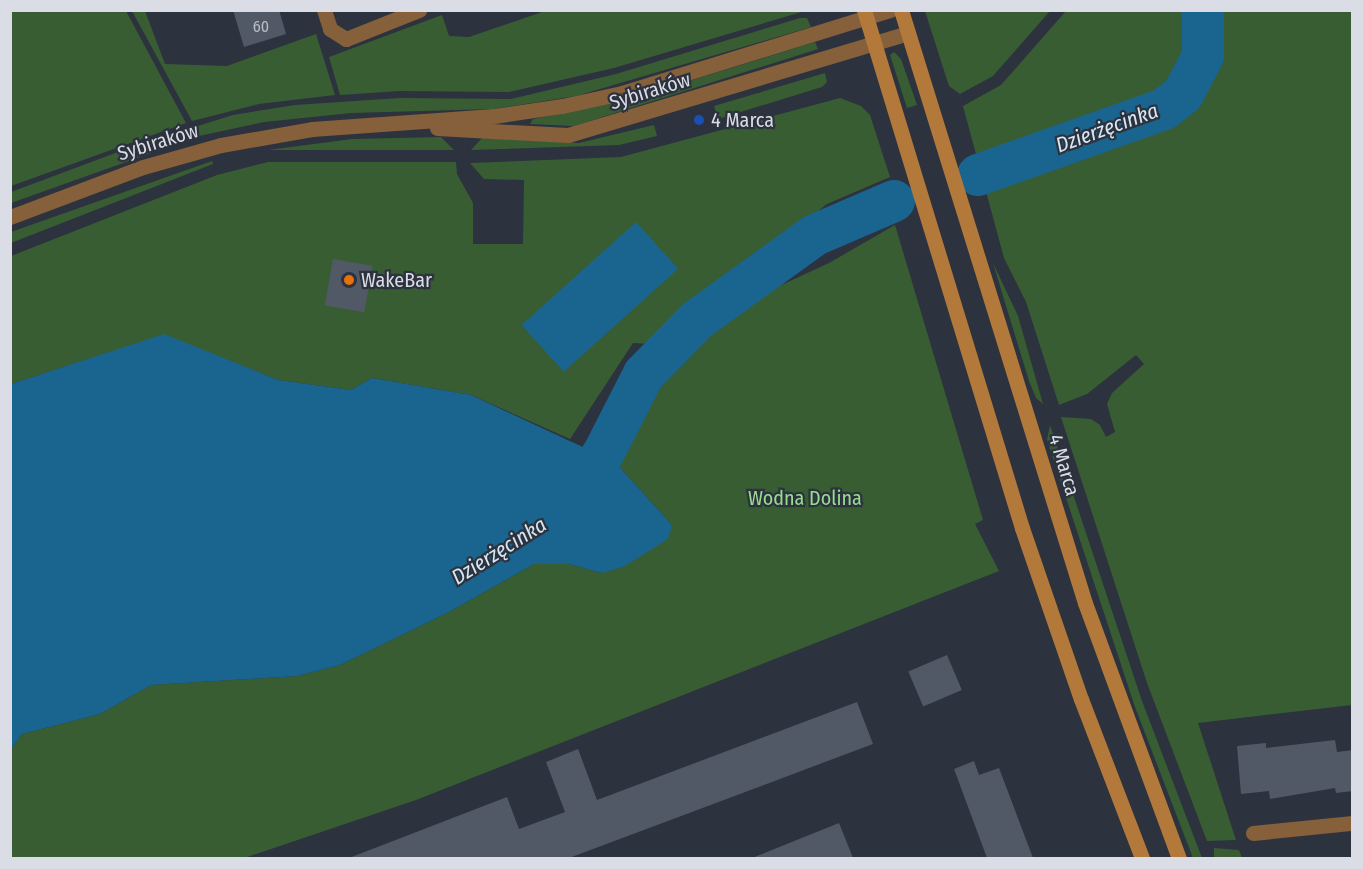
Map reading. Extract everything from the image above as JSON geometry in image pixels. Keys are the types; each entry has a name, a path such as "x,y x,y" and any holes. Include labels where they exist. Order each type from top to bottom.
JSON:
{"main road":[{"name":"4 Marca","path":"901,10 1085,603 1179,858"},
{"path":"865,14 1022,528 1081,699 1142,858"}],"street":[{"path":"324,10 330,29 346,39 419,10"},
{"name":"Sybiraków","path":"10,217 143,167 221,145 306,130 513,114 600,98 865,14 890,10"},
{"name":"Sybiraków","path":"396,124 568,135 908,33"},
{"path":"1252,833 1353,823"}],"green space":[{"path":"925,10 1050,11 993,76 960,94 949,86"},
{"path":"10,11 126,11 186,123 11,186"},
{"path":"132,11 145,11 165,64 227,66 316,34 335,95 259,104 192,121"},
{"path":"545,11 805,11 614,68 509,92 400,91 340,95 329,57 442,15 449,36 469,37"},
{"path":"1066,11 1352,11 1352,705 1198,723 1236,840 1207,841 1147,683 1061,417 1091,419 1100,425 1106,437 1115,432 1107,404 1112,393 1144,364 1136,355 1087,394 1059,405 1026,302 1004,258 963,106 1001,85"},
{"path":"800,18 807,18 811,27 576,96 493,109 351,113 264,122 199,136 11,203 11,192 134,146 233,115 295,105 400,98 511,99 616,74"},
{"path":"815,42 818,49 574,126 530,124 533,119 625,101"},
{"path":"894,52 901,59 917,105 907,108 890,55"},
{"path":"825,73 827,82 822,87 718,119 714,106"},
{"path":"840,98 861,106 870,115 890,177 827,204 651,344 633,343 570,439 471,395 372,378 351,390 278,380 164,335 11,384 11,256 217,175 268,162 456,162 457,174 473,203 473,244 523,244 524,180 484,179 470,163 621,157"},
{"path":"654,125 657,136 619,145 471,150 482,138 579,143"},
{"path":"441,137 454,150 268,150 352,139"},
{"path":"212,161 213,164 11,243 11,232"},
{"name":"Wodna Dolina","path":"895,225 983,520 975,524 999,571 416,800 244,858 11,858 11,749 22,734 100,714 151,685 297,676 340,665 449,612 534,564 569,564 602,573 672,525 615,462 654,387 738,305 829,263"},
{"path":"993,263 1018,316 1043,404 1036,398 1029,381"},
{"path":"1050,425 1142,701 1202,858 1193,858 1135,707 1047,440"},
{"path":"1214,848 1239,850 1242,858 1214,858"}],"water":[{"path":"636,222 678,269 564,372 522,325"},
{"path":"164,334 278,380 351,390 372,378 471,395 615,462 672,525 668,539 625,566 602,573 569,564 534,564 449,612 340,665 297,676 151,685 100,714 22,734 11,749 11,384"}],"building":[{"path":"233,10 279,10 286,34 244,47"},
{"path":"333,259 372,266 364,312 325,305"},
{"path":"947,655 962,690 923,706 908,671"},
{"path":"857,702 873,744 569,858 349,858 507,797 519,829 565,812 546,762 578,749 597,800"},
{"path":"1335,740 1337,752 1353,750 1353,791 1336,793 1335,788 1270,799 1269,791 1241,794 1237,746 1266,743 1266,748"},
{"path":"974,761 979,775 999,768 1033,858 987,858 954,769"},
{"path":"839,823 853,858 752,858"}],"waterway":[{"name":"Dzierżęcinka","path":"978,175 1164,109 1183,94 1203,56 1203,10"},
{"name":"Dzierżęcinka","path":"571,500 603,454 644,374 697,320 815,235 894,201"}],"place":[{"name":"4 Marca","path":"699,120"},
{"name":"WakeBar","path":"349,280"}]}
